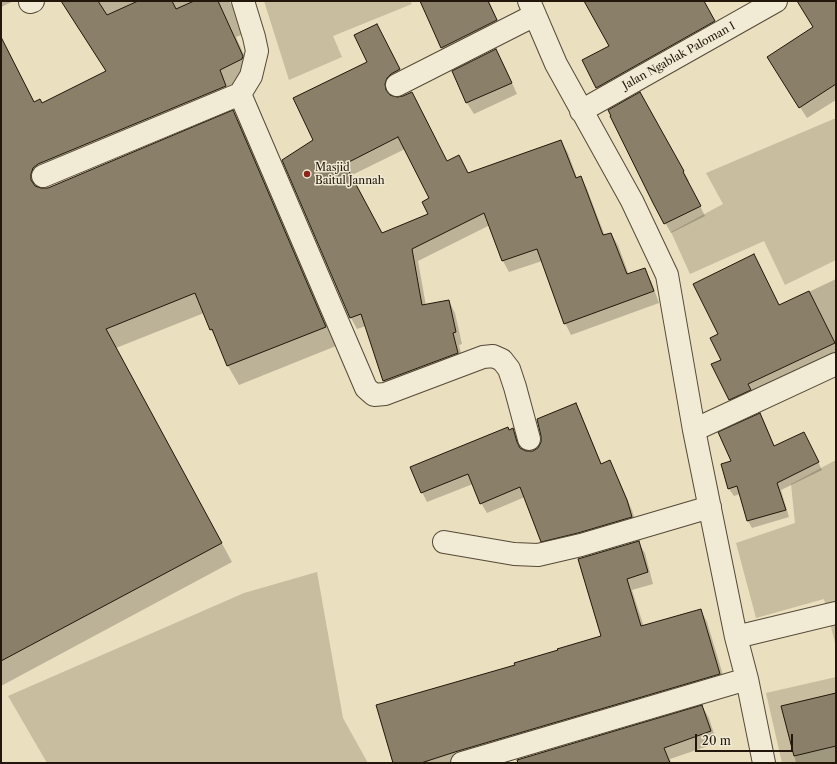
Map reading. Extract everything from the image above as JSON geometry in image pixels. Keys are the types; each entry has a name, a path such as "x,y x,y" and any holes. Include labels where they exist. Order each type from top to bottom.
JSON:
{"street":[{"path":"43,176 240,94 251,76 257,51 243,1"},
{"name":"Jalan Ngablak Paloman I","path":"582,111 776,1"},
{"path":"397,85 532,8 556,64 632,201 667,275 694,430 736,637 747,679 764,763"},
{"path":"240,94 366,388 374,395 384,394 483,357 493,356 502,360 509,369 529,439"},
{"path":"694,430 836,364"},
{"path":"444,542 514,554 538,555 581,545 710,507"},
{"path":"736,637 836,613"},
{"path":"462,763 747,679"}],"shaded area":[{"path":"264,1 410,1 412,4 333,36 342,57 289,80"},
{"path":"836,118 836,260 785,285 764,241 690,274 671,232 723,204 706,173"},
{"path":"836,460 836,647 824,599 756,618 736,543 795,523 791,484"},
{"path":"317,572 343,718 368,763 47,763 8,696 244,593"},
{"path":"836,677 836,763 782,763 766,693"}],"building":[{"path":"61,1 98,1 107,15 138,1 172,1 176,9 194,1 218,1 243,56 242,59 220,70 226,86 38,164 33,168 31,174 31,180 35,186 48,188 233,110 326,327 227,366 195,293 106,329 222,543 1,661 1,37 34,102 40,99 42,103 106,71"},
{"path":"420,1 488,1 497,20 441,48"},
{"path":"584,1 704,1 715,21 596,88 582,60 609,46"},
{"path":"797,1 836,1 836,84 799,108 767,57 813,27"},
{"path":"377,24 400,69 387,78 385,84 386,90 390,95 397,97 412,92 447,161 459,155 468,173 561,140 576,178 581,176 603,235 611,233 627,274 645,268 654,291 564,324 537,249 502,261 484,213 412,249 422,305 449,300 456,332 453,333 458,353 383,381 361,314 350,318 282,160 313,140 293,98 367,62 354,35","holes":["398,137 429,198 422,202 428,214 382,233 345,164"]},
{"path":"496,49 512,83 466,103 452,71"},
{"path":"640,92 684,171 683,172 701,206 664,224 608,110"},
{"path":"754,254 779,305 809,291 835,343 748,384 751,390 729,400 711,364 721,360 710,338 718,334 693,284"},
{"path":"576,403 601,464 610,460 627,500 632,517 541,542 520,487 480,504 468,474 421,493 410,467 508,427 509,430 513,428 520,448 526,451 533,451 538,448 541,442 537,419"},
{"path":"760,413 774,446 804,432 819,462 777,483 786,510 747,521 737,486 728,489 721,464 731,461 718,432"},
{"path":"639,541 648,572 627,579 641,626 701,609 720,674 421,763 393,763 376,705 515,665 514,663 601,636 578,559"},
{"path":"836,693 836,746 794,756 781,706"},
{"path":"702,705 711,731 664,748 670,763 518,763 517,760"}],"place":[{"name":"Masjid Baitul Jannah","path":"307,174"}]}
